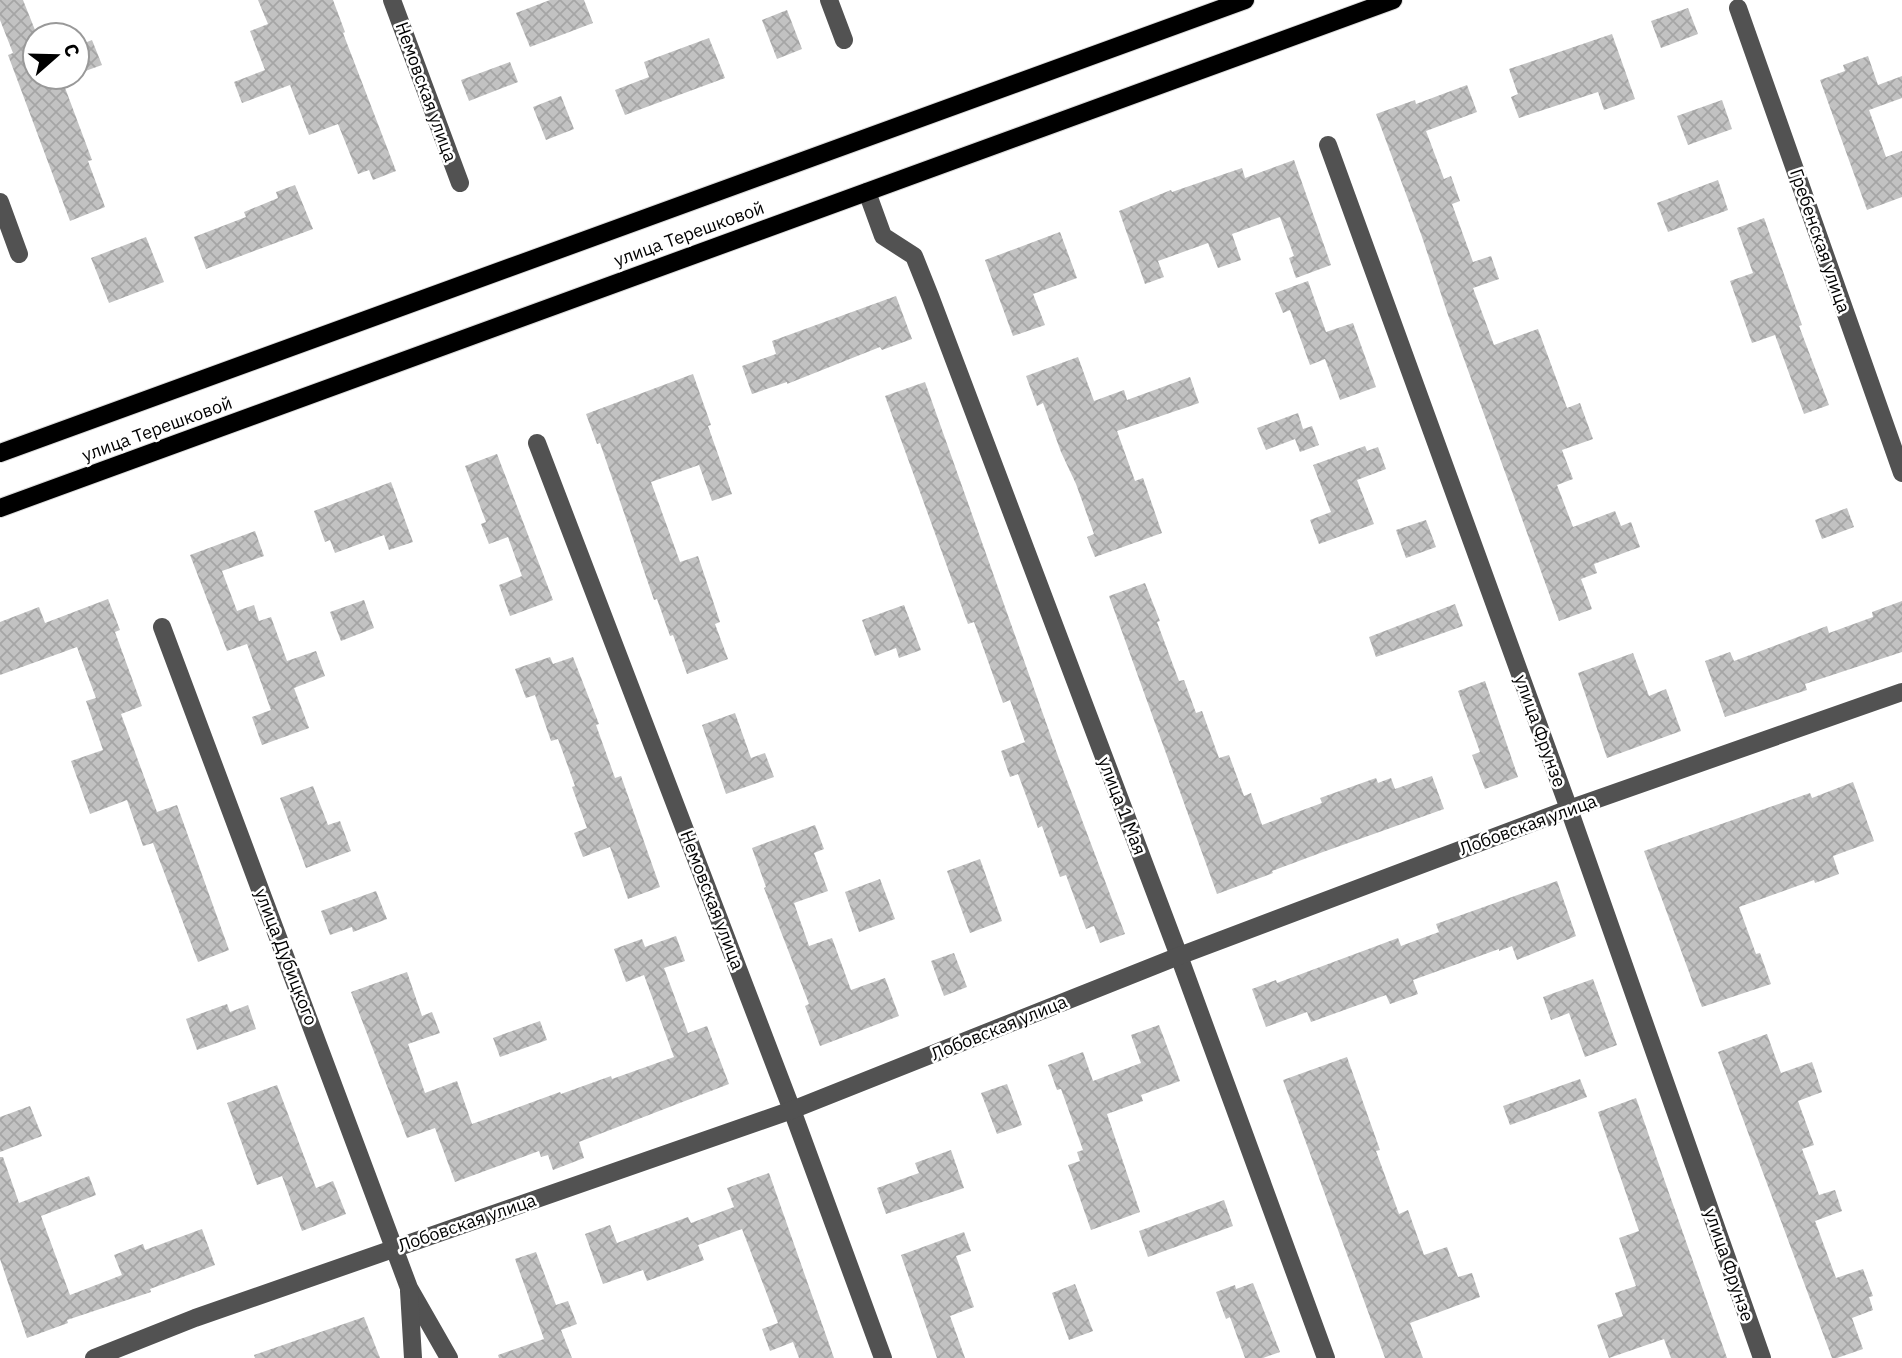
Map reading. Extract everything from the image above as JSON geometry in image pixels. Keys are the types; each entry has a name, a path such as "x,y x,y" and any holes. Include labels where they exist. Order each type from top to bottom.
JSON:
{"main road":[{"name":"улица Терешковой","path":"0,453 1245,0"},
{"name":"улица Терешковой","path":"0,508 1393,0"}],"street":[{"name":"Немовская улица","path":"392,0 460,183"},
{"path":"829,0 844,40"},
{"name":"Гребенская улица","path":"1738,8 1902,473"},
{"name":"улица Фрунзе","path":"1328,145 1569,809 1762,1358"},
{"name":"улица 1 Мая","path":"867,192 883,236 914,256 1178,956 1326,1358"},
{"path":"0,202 19,254"},
{"name":"Немовская улица","path":"537,443 792,1110 883,1358"},
{"name":"улица Дубицкого","path":"162,627 409,1288 449,1358"},
{"name":"Лобовская улица","path":"94,1358 195,1318 792,1110 1178,956 1569,809 1902,692"},
{"name":"улица Дубицкого","path":"409,1288 413,1358"}],"building":[{"path":"0,0 23,0 31,21 21,21 21,90 8,55 13,53 0,20"},
{"path":"258,0 333,0 396,171 373,180 369,170 358,174 338,124 309,135 290,85 242,103 234,82 265,70 250,31 268,24"},
{"path":"550,0 584,0 593,23 530,47 516,13"},
{"path":"1688,8 1698,34 1661,48 1651,21"},
{"path":"787,10 802,49 777,59 762,20"},
{"path":"1612,34 1635,99 1604,110 1598,92 1519,118 1511,97 1518,94 1509,69"},
{"path":"709,38 725,78 625,115 615,90 649,77 644,62"},
{"path":"91,40 102,65 91,69"},
{"path":"1868,56 1878,85 1902,76 1902,98 1869,110 1886,157 1902,151 1902,197 1867,210 1820,80 1845,71 1843,65"},
{"path":"510,62 518,82 469,101 461,80"},
{"path":"1467,85 1477,112 1426,131 1444,179 1451,176 1460,201 1452,204 1473,262 1491,256 1499,279 1473,288 1494,345 1538,329 1567,408 1580,403 1593,439 1562,450 1573,479 1557,485 1573,527 1615,511 1621,526 1631,522 1640,547 1594,564 1597,573 1581,579 1592,609 1559,621 1376,114 1415,100 1416,104"},
{"path":"21,91 66,91 92,160 88,161 105,207 70,221"},
{"path":"561,96 574,129 546,140 533,107"},
{"path":"1722,100 1732,129 1688,145 1677,116"},
{"path":"1294,160 1331,265 1296,278 1289,258 1294,256 1280,217 1232,234 1241,260 1218,268 1208,243 1158,261 1164,277 1145,284 1119,211 1171,190 1172,192 1242,168 1245,178"},
{"path":"1718,180 1728,210 1668,232 1657,203"},
{"path":"295,185 313,229 206,269 194,237 246,217 244,212 278,198 276,192"},
{"path":"1764,218 1802,325 1799,326 1829,405 1804,414 1775,335 1752,343 1730,281 1753,273 1737,228"},
{"path":"1060,232 1077,278 1033,294 1045,325 1013,336 985,260"},
{"path":"146,237 164,282 109,303 91,258"},
{"path":"1308,281 1326,332 1353,323 1376,387 1340,400 1325,359 1310,365 1290,310 1283,313 1275,293"},
{"path":"896,296 912,339 882,350 880,347 787,384 752,394 742,366 776,354 772,341"},
{"path":"1078,357 1094,401 1124,390 1127,400 1190,377 1199,403 1117,431 1135,481 1143,478 1162,533 1095,557 1087,537 1094,534 1076,484 1043,403 1037,406 1026,376"},
{"path":"693,374 732,494 712,501 699,465 651,482 680,562 698,556 720,622 715,624 728,659 687,674 657,599 654,600 600,443 597,444 586,414"},
{"path":"925,382 1059,759 1125,934 1100,943 1094,926 1086,929 1066,875 1060,877 1042,826 1038,828 1018,774 1010,777 1001,751 1025,742 1010,700 1003,703 974,622 968,624 885,396"},
{"path":"1298,413 1303,429 1312,426 1319,445 1300,452 1295,439 1266,450 1257,428"},
{"path":"1365,446 1367,451 1378,447 1386,469 1357,480 1374,524 1319,544 1310,520 1331,512 1313,465"},
{"path":"497,454 553,600 510,616 499,585 522,576 508,537 489,544 481,524 486,522 465,466"},
{"path":"391,482 413,542 389,550 384,535 335,553 330,540 325,542 314,511"},
{"path":"1847,508 1854,527 1822,539 1815,520"},
{"path":"1426,520 1436,547 1406,558 1396,530"},
{"path":"255,531 264,556 222,571 237,611 254,605 259,621 271,617 287,661 316,651 325,676 294,688 309,728 262,745 252,717 271,710 247,644 227,651 190,555"},
{"path":"1145,583 1179,681 1184,680 1196,713 1202,711 1219,758 1229,755 1244,796 1251,793 1262,825 1322,803 1320,798 1376,778 1378,783 1391,778 1395,789 1432,776 1444,809 1272,871 1273,873 1217,894 1109,596"},
{"path":"108,599 120,630 115,632 142,706 121,714 157,812 177,805 229,950 198,962 153,843 143,846 127,800 90,814 71,761 103,750 86,701 96,698 77,647 0,675 0,622 39,607 45,623"},
{"path":"364,600 374,628 341,641 330,612"},
{"path":"1902,601 1902,652 1805,684 1807,690 1725,717 1705,661 1730,652 1734,661 1827,626 1829,633 1873,617 1872,612"},
{"path":"1455,604 1463,626 1376,657 1369,637"},
{"path":"904,605 921,650 899,658 896,648 875,656 862,620"},
{"path":"1633,653 1649,696 1666,689 1681,731 1607,758 1578,673"},
{"path":"550,657 553,664 573,657 599,724 596,725 615,778 621,776 660,887 628,899 610,847 583,857 574,833 587,828 558,739 551,741 535,695 526,698 515,669"},
{"path":"1485,681 1518,777 1485,789 1472,755 1480,752 1458,691"},
{"path":"735,713 751,758 765,753 774,777 726,794 702,725"},
{"path":"1853,782 1874,841 1833,856 1839,874 1815,883 1814,880 1739,907 1756,954 1760,953 1771,984 1702,1007 1644,851 1810,793 1812,798"},
{"path":"313,786 328,825 340,821 351,851 306,868 280,798"},
{"path":"815,825 824,849 814,853 828,891 794,903 809,946 832,938 851,990 885,978 899,1016 820,1046 805,1006 809,1004 764,888 766,887 752,848"},
{"path":"980,859 1002,921 970,933 947,871"},
{"path":"880,879 895,919 859,932 845,892"},
{"path":"1557,881 1576,936 1517,960 1512,946 1413,980 1418,994 1390,1004 1386,995 1311,1022 1307,1012 1266,1027 1252,989 1276,980 1277,983 1398,938 1401,946 1439,932 1436,924"},
{"path":"376,891 387,919 353,932 352,927 330,935 321,911"},
{"path":"676,936 685,961 664,968 688,1033 707,1026 729,1084 579,1142 584,1158 553,1170 548,1155 541,1157 539,1151 455,1182 435,1128 407,1138 351,992 407,972 422,1016 432,1012 440,1033 408,1044 425,1093 457,1081 472,1124 560,1092 561,1094 611,1076 612,1079 674,1057 644,975 626,982 614,949 642,939 645,947"},
{"path":"954,953 967,987 944,996 931,961"},
{"path":"1593,979 1617,1045 1585,1057 1569,1013 1551,1020 1543,997"},
{"path":"227,1004 230,1012 248,1005 256,1029 197,1050 186,1019"},
{"path":"540,1021 547,1040 500,1057 493,1038"},
{"path":"1159,1025 1180,1081 1141,1095 1143,1101 1107,1114 1140,1212 1091,1230 1068,1165 1080,1161 1077,1152 1083,1150 1061,1089 1057,1090 1048,1065 1083,1052 1093,1081 1141,1063 1131,1035"},
{"path":"1767,1034 1781,1073 1812,1062 1822,1092 1798,1101 1814,1145 1802,1149 1819,1195 1835,1190 1842,1211 1815,1221 1836,1278 1863,1269 1873,1296 1869,1297 1873,1310 1852,1318 1863,1349 1837,1358 1832,1358 1718,1052"},
{"path":"1347,1057 1399,1214 1408,1210 1424,1255 1447,1247 1458,1277 1472,1273 1480,1297 1410,1323 1423,1358 1385,1358 1283,1080"},
{"path":"1580,1079 1587,1097 1510,1125 1503,1106"},
{"path":"1007,1084 1022,1125 997,1134 981,1093"},
{"path":"277,1085 316,1188 333,1181 346,1214 302,1231 282,1176 257,1185 227,1103"},
{"path":"1636,1098 1727,1358 1671,1358 1664,1339 1609,1358 1597,1325 1623,1316 1615,1293 1636,1286 1619,1238 1639,1231 1598,1112"},
{"path":"30,1106 42,1136 0,1152 0,1117"},
{"path":"951,1150 964,1188 886,1214 877,1188 919,1173 915,1163"},
{"path":"0,1157 3,1157 19,1203 89,1176 96,1195 41,1216 70,1295 122,1275 114,1255 143,1244 145,1250 202,1229 215,1265 150,1289 151,1292 67,1320 68,1323 27,1338 0,1259"},
{"path":"769,1173 834,1358 799,1358 793,1342 770,1351 762,1329 778,1323 742,1229 698,1245 704,1260 647,1281 643,1270 603,1284 585,1234 610,1225 617,1243 688,1217 691,1223 734,1207 727,1188"},
{"path":"1224,1200 1233,1226 1148,1257 1139,1231"},
{"path":"964,1232 971,1251 956,1256 974,1307 950,1316 965,1358 937,1358 901,1255"},
{"path":"536,1252 556,1305 568,1301 577,1324 561,1330 572,1358 499,1358 498,1355 544,1339 515,1259"},
{"path":"1253,1283 1280,1352 1263,1358 1245,1358 1230,1317 1226,1319 1216,1292 1235,1285 1236,1289"},
{"path":"1075,1284 1093,1331 1069,1340 1052,1293"},
{"path":"364,1317 380,1358 255,1358 254,1355"}]}
